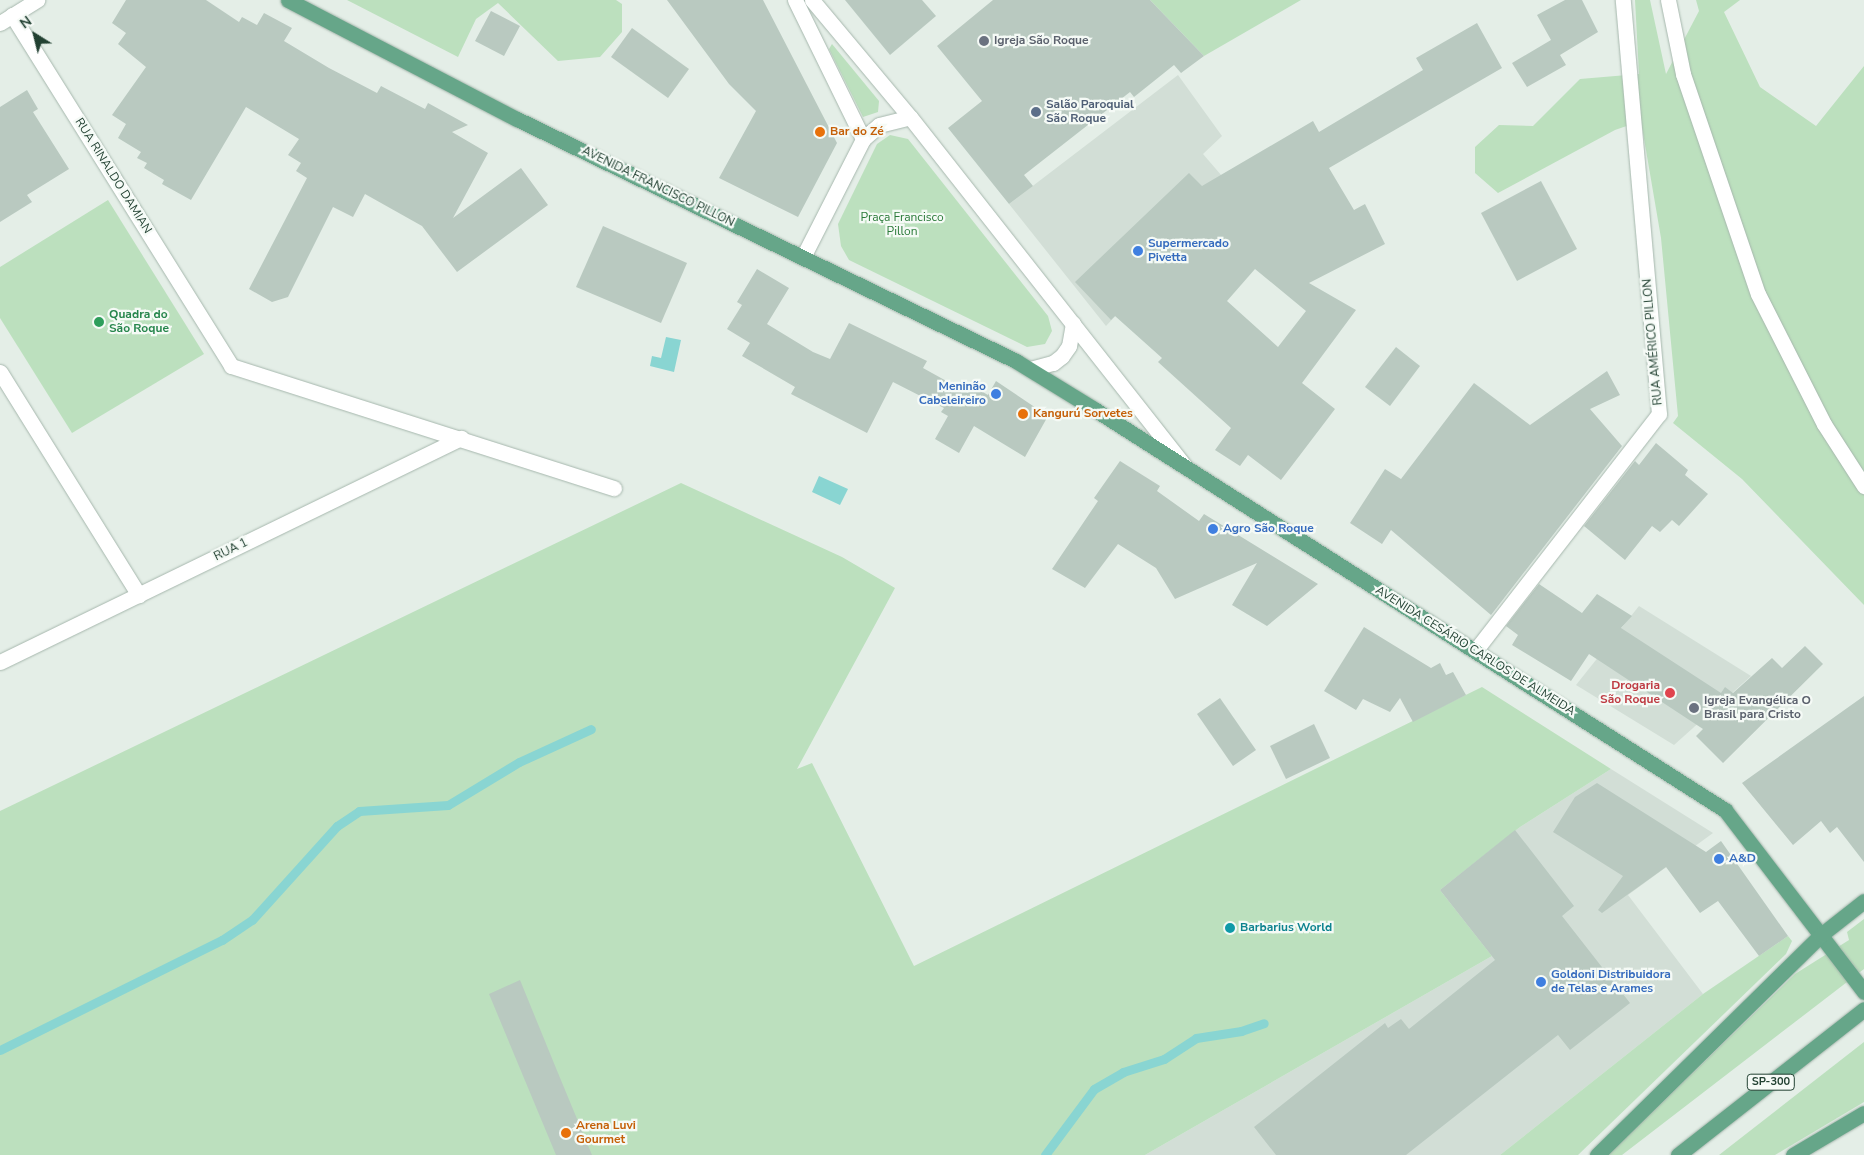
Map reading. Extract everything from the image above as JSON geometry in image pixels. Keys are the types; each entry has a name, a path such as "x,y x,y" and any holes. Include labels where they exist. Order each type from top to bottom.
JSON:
{"main road":[{"name":"AVENIDA FRANCISCO PILLON","path":"288,0 517,119 1030,369"},
{"name":"AVENIDA CESÁRIO CARLOS DE ALMEIDA","path":"1030,369 1725,810 1822,934 1864,992"},
{"path":"1597,1155 1822,934 1864,901"},
{"name":"SP-300","path":"1678,1155 1864,1009"},
{"path":"1794,1155 1864,1113"}],"street":[{"path":"6,19 37,0"},
{"path":"795,0 863,139"},
{"path":"812,0 910,116 1187,470"},
{"name":"RUA AMÉRICO PILLON","path":"1475,651 1659,414 1622,0"},
{"path":"1668,0 1683,74 1758,294 1824,424 1864,486"},
{"name":"RUA RINALDO DAMIAN","path":"6,19 231,366 614,488"},
{"path":"803,257 863,139 879,125 910,116"},
{"path":"1030,369 1042,368 1062,356 1073,335 1073,323"},
{"path":"0,372 138,595"},
{"name":"RUA 1","path":"0,662 461,438"}],"shaded area":[{"path":"1178,75 1222,136 1203,154 1234,190 1106,326 1009,204"},
{"path":"1639,606 1751,676 1674,745 1576,685"},
{"path":"1611,769 1713,833 1628,895 1703,994 1500,1155 1145,1155 1492,956 1440,890 1520,827"}],"green space":[{"path":"347,0 616,0 622,4 622,32 600,57 558,61 498,3 476,19 458,57"},
{"path":"1150,0 1301,0 1204,56"},
{"path":"1635,0 1650,0 1666,74 1699,11 1696,0 1740,0 1724,12 1760,87 1816,126 1864,66 1864,605 1742,479 1673,423 1678,416 1661,238 1641,121 1615,130 1498,193 1475,173 1475,147 1499,125 1533,126 1580,79 1639,74"},
{"path":"832,44 879,101 878,112 863,117 829,49"},
{"name":"Praça Francisco Pillon","path":"890,135 908,139 1048,316 1052,331 1045,344 1027,347 849,260 841,246 838,224 877,144"},
{"path":"108,200 204,354 72,433 0,318 0,267"},
{"path":"681,483 842,557 895,588 797,769 812,763 914,966 1482,687 1611,769 1520,827 1440,890 1492,956 1145,1155 0,1155 0,811"},
{"path":"1864,919 1864,969 1622,1155 1608,1155 1795,974 1849,940 1847,932"},
{"path":"1788,936 1792,941 1786,954 1578,1155 1500,1155 1703,994"},
{"path":"1864,1042 1864,1102 1775,1155 1719,1155"}],"water":[{"path":"666,337 681,340 674,372 650,366 652,356 661,358"},
{"path":"819,476 848,489 840,505 812,492"}],"building":[{"path":"126,0 206,0 239,22 242,17 257,25 264,13 292,28 284,41 329,68 377,93 381,86 425,109 428,103 468,125 452,132 488,153 453,218 521,168 548,205 457,272 422,226 365,194 353,217 333,207 288,297 272,302 249,289 307,178 296,171 301,163 288,155 299,139 246,107 191,200 162,184 164,180 144,168 147,163 137,158 141,152 118,138 126,124 112,115 146,67 118,44 126,33 112,23"},
{"path":"667,0 763,0 837,143 798,217 719,178 756,111 729,84"},
{"path":"845,0 922,0 936,16 890,55"},
{"name":"Salão Paroquial São Roque","path":"993,0 1150,0 1204,56 1181,73 1174,65 1134,97 1130,92 1024,175 1033,186 1009,204 948,128 982,101 937,46"},
{"path":"1565,0 1582,0 1598,32 1560,55 1566,65 1527,87 1512,63 1551,40 1537,15"},
{"path":"491,11 520,26 504,56 475,41"},
{"path":"1477,23 1502,68 1329,168 1354,210 1365,204 1385,244 1309,283 1356,310 1302,383 1335,409 1281,480 1248,455 1240,466 1215,450 1231,428 1158,362 1162,358 1115,316 1111,320 1075,282 1189,173 1202,186 1313,121 1319,132 1423,70 1416,58","holes":["1255,269 1306,311 1278,347 1227,301"]},
{"path":"632,28 689,69 668,98 611,57"},
{"path":"27,90 38,109 33,112 69,169 27,195 32,202 0,222 0,107"},
{"path":"1541,181 1577,249 1517,281 1481,213"},
{"path":"603,226 687,263 661,323 576,287"},
{"path":"757,269 789,288 767,324 813,352 830,359 849,323 927,361 923,368 968,393 972,386 988,395 996,381 1048,416 1025,457 974,426 959,453 935,439 948,416 941,412 944,408 893,382 867,433 791,394 795,387 742,356 750,343 727,329 742,305 737,302"},
{"path":"1396,347 1420,366 1390,406 1365,387"},
{"path":"1607,371 1620,395 1590,409 1622,446 1491,615 1391,530 1382,544 1350,523 1385,469 1401,479 1474,383 1530,425"},
{"path":"1656,443 1688,470 1685,475 1708,494 1679,526 1672,520 1660,532 1652,526 1625,560 1584,526 1635,461 1639,465"},
{"path":"1120,461 1160,486 1157,491 1199,521 1204,514 1318,584 1267,626 1232,605 1257,563 1175,599 1156,568 1118,544 1085,588 1052,569 1098,501 1094,498"},
{"path":"1539,584 1582,613 1597,594 1632,616 1621,628 1721,693 1725,687 1733,693 1772,658 1782,668 1805,646 1823,664 1723,763 1696,736 1703,729 1589,654 1571,681 1512,645 1518,635 1506,626"},
{"path":"1364,627 1431,668 1440,663 1446,675 1453,672 1466,695 1413,722 1400,698 1390,712 1363,699 1356,710 1324,691"},
{"path":"1864,696 1864,862 1837,827 1830,833 1821,821 1793,845 1742,783"},
{"path":"1220,698 1256,750 1233,766 1197,714"},
{"path":"1314,724 1330,758 1286,779 1270,746"},
{"path":"1597,783 1706,852 1721,841 1788,936 1759,956 1718,901 1700,913 1666,867 1602,913 1598,910 1623,876 1553,832 1575,797"},
{"name":"Goldoni Distribuidora de Telas e Arames","path":"1515,830 1574,906 1562,916 1630,1003 1570,1050 1558,1035 1406,1155 1276,1155 1254,1127 1385,1023 1388,1028 1401,1019 1409,1029 1495,960 1440,890"},
{"path":"520,980 592,1155 556,1155 489,994"}],"waterway":[{"path":"0,1050 222,940 252,920 337,826 359,811 448,805 519,762 591,729"},
{"path":"1045,1155 1094,1089 1123,1072 1164,1059 1196,1038 1241,1031 1264,1023"}],"place":[{"name":"Igreja São Roque","path":"984,41"},
{"name":"Salão Paroquial São Roque","path":"1036,112"},
{"name":"Bar do Zé","path":"820,132"},
{"name":"Supermercado Pivetta","path":"1138,251"},
{"name":"Quadra do São Roque","path":"99,322"},
{"name":"Meninão Cabeleireiro","path":"996,394"},
{"name":"Kangurú Sorvetes","path":"1023,414"},
{"name":"Agro São Roque","path":"1213,529"},
{"name":"Drogaria São Roque","path":"1670,693"},
{"name":"Igreja Evangélica O Brasil para Cristo","path":"1694,708"},
{"name":"A&D","path":"1719,859"},
{"name":"Barbarius World","path":"1230,928"},
{"name":"Goldoni Distribuidora de Telas e Arames","path":"1541,982"},
{"name":"Arena Luvi Gourmet","path":"566,1133"}]}
